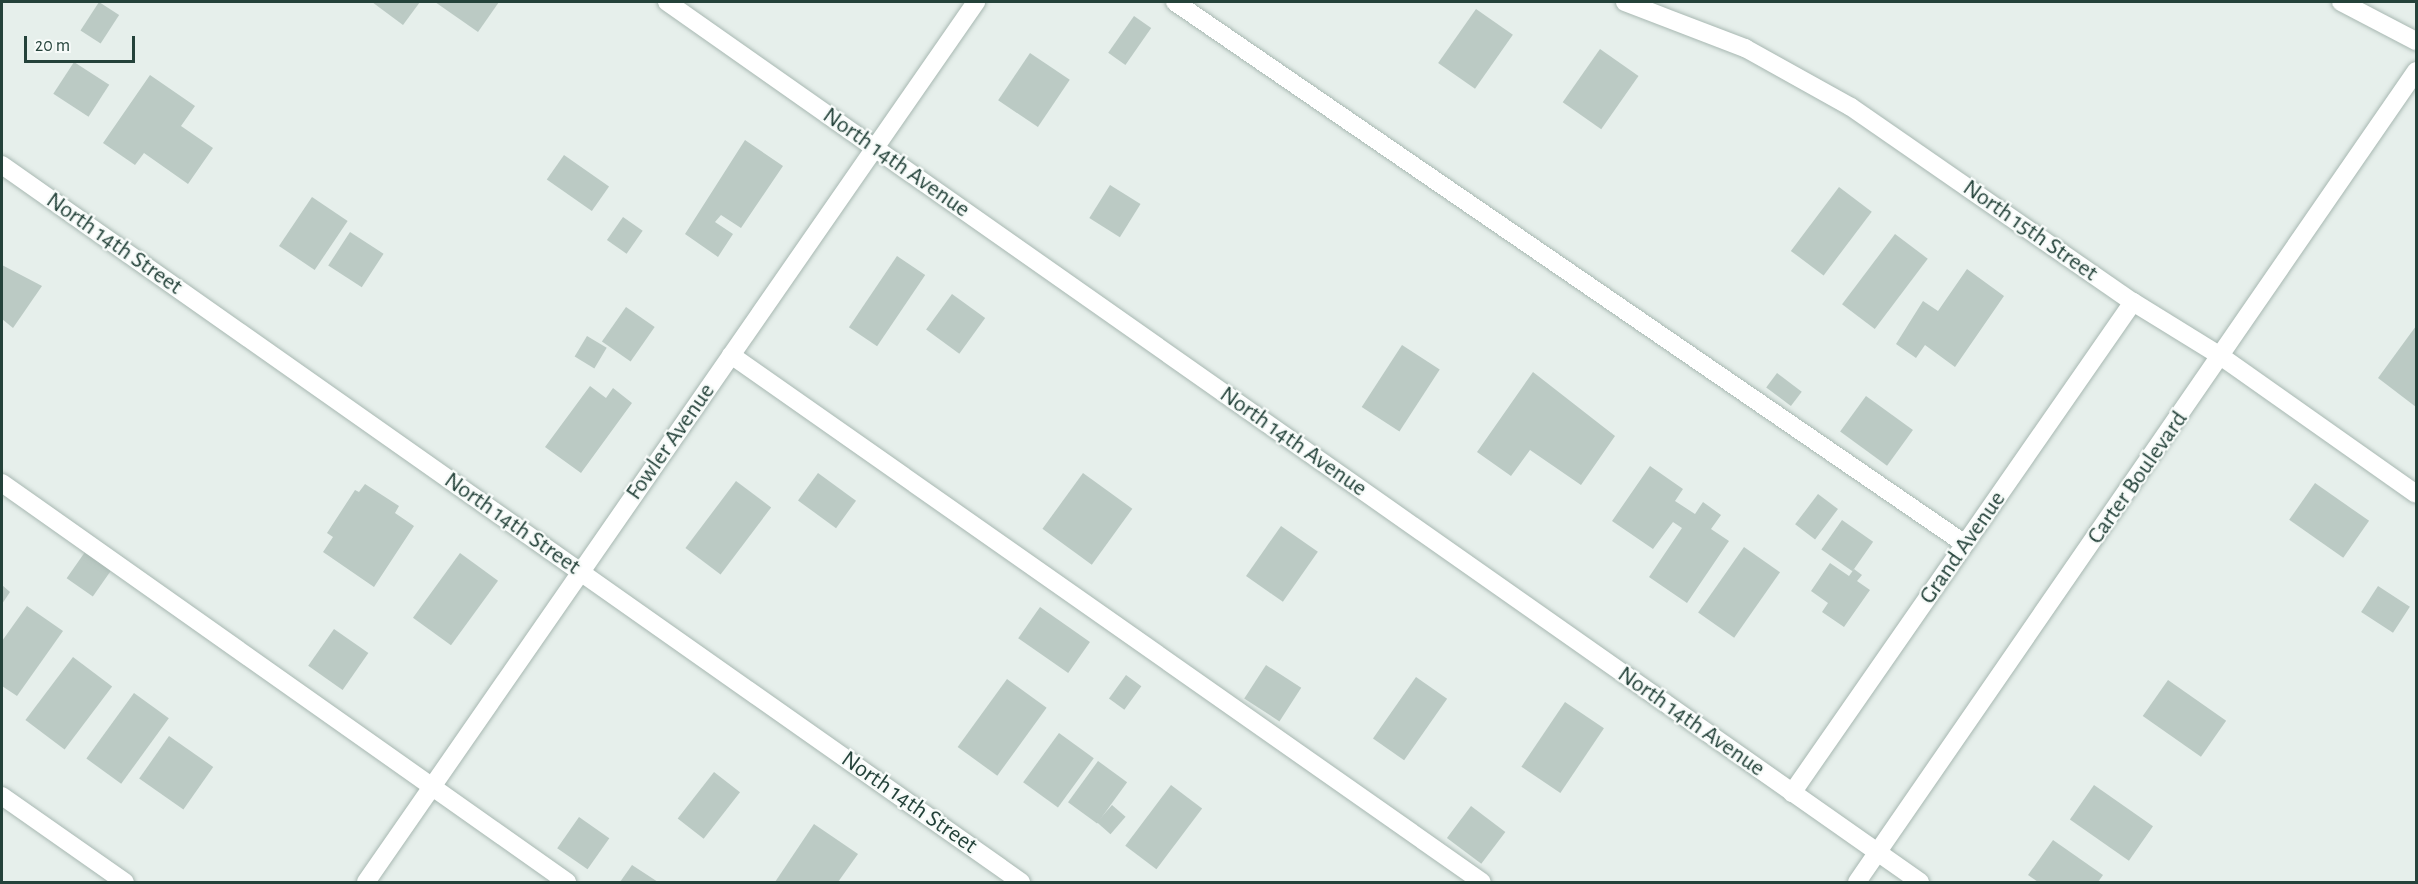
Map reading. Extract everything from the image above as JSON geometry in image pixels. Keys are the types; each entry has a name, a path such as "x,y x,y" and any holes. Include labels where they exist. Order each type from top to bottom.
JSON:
{"street":[{"name":"North 14th Avenue","path":"667,2 1920,882"},
{"name":"Fowler Avenue","path":"366,882 976,2"},
{"path":"1175,2 1965,544"},
{"name":"North 15th Street","path":"1625,2 1745,48 1851,107 2133,302 2223,357 2416,494"},
{"path":"2342,2 2416,41"},
{"name":"Carter Boulevard","path":"1857,882 2223,357 2416,71"},
{"name":"North 14th Street","path":"2,165 1021,882"},
{"name":"Grand Avenue","path":"1792,793 2133,302"},
{"path":"731,355 1482,882"},
{"path":"2,483 567,882"},
{"path":"2,796 125,882"}],"building":[{"path":"99,2 119,15 101,44 80,31"},
{"path":"372,2 420,2 403,25"},
{"path":"435,2 499,2 478,32"},
{"path":"1476,9 1513,35 1475,89 1438,63"},
{"path":"1134,16 1151,28 1125,65 1108,53"},
{"path":"1600,49 1639,76 1601,129 1563,102"},
{"path":"1030,53 1070,80 1038,127 998,100"},
{"path":"74,62 109,85 89,117 53,94"},
{"path":"150,75 195,106 181,126 213,148 188,184 144,153 135,165 103,143"},
{"path":"745,140 783,166 741,228 721,215 715,222 733,234 718,257 685,234"},
{"path":"564,155 609,187 592,211 547,180"},
{"path":"1110,185 1141,204 1120,237 1089,218"},
{"path":"1839,187 1872,212 1824,276 1791,251"},
{"path":"312,197 348,221 315,270 279,246"},
{"path":"623,217 643,231 627,254 607,240"},
{"path":"350,232 384,254 362,287 328,266"},
{"path":"1895,234 1928,259 1875,329 1842,304"},
{"path":"897,256 925,275 877,346 849,327"},
{"path":"2,265 42,286 13,328 2,319"},
{"path":"1967,269 2004,296 1955,367 1925,345 1916,358 1896,344 1923,301 1938,311"},
{"path":"952,294 985,318 959,354 926,330"},
{"path":"626,307 655,327 631,361 602,341"},
{"path":"2416,326 2416,407 2378,378"},
{"path":"587,336 607,348 594,368 575,357"},
{"path":"1402,345 1440,370 1399,432 1362,407"},
{"path":"1533,372 1615,436 1581,485 1530,450 1511,476 1477,452"},
{"path":"1777,373 1802,392 1791,406 1766,387"},
{"path":"590,386 606,398 613,388 632,403 581,473 545,447"},
{"path":"1866,396 1913,430 1887,466 1840,432"},
{"path":"1650,466 1683,489 1675,501 1695,514 1703,502 1721,515 1711,529 1729,541 1687,603 1649,577 1682,528 1673,522 1653,549 1612,521"},
{"path":"818,473 856,501 836,528 798,501"},
{"path":"1083,473 1132,509 1092,565 1042,529"},
{"path":"736,481 771,507 721,575 685,548"},
{"path":"2315,483 2369,521 2343,558 2289,520"},
{"path":"365,484 399,506 395,513 414,526 374,587 323,552 333,537 327,533 355,490 359,492"},
{"path":"1818,494 1838,509 1815,539 1795,524"},
{"path":"1842,520 1873,542 1852,571 1821,549"},
{"path":"1281,526 1318,552 1283,602 1246,576"},
{"path":"1744,547 1780,572 1734,638 1698,613"},
{"path":"85,552 111,570 93,597 67,578"},
{"path":"460,553 498,581 451,645 413,618"},
{"path":"1830,563 1849,576 1854,569 1862,575 1857,581 1870,590 1844,627 1822,612 1828,603 1811,591"},
{"path":"2,585 10,592 2,604"},
{"path":"2378,586 2410,607 2393,633 2361,612"},
{"path":"27,606 63,631 17,696 2,686 2,641"},
{"path":"1040,607 1090,642 1068,673 1018,638"},
{"path":"334,629 368,653 343,690 308,666"},
{"path":"73,657 112,686 65,750 25,720"},
{"path":"1266,665 1301,688 1279,721 1244,699"},
{"path":"1126,675 1141,686 1124,710 1109,698"},
{"path":"1416,677 1447,699 1404,760 1373,738"},
{"path":"1007,679 1047,708 997,776 958,747"},
{"path":"2168,680 2226,721 2201,757 2143,716"},
{"path":"134,693 169,718 121,784 86,759"},
{"path":"1565,702 1604,728 1560,793 1521,767"},
{"path":"1059,733 1094,758 1058,808 1023,782"},
{"path":"169,736 213,767 183,810 139,779"},
{"path":"1098,761 1127,782 1097,823 1068,802"},
{"path":"714,772 740,792 704,839 678,818"},
{"path":"1171,785 1202,808 1156,869 1125,846"},
{"path":"2094,785 2153,826 2129,861 2070,819"},
{"path":"1112,805 1126,817 1110,834 1097,822"},
{"path":"1471,806 1505,832 1481,864 1447,838"},
{"path":"579,817 609,838 588,869 557,848"},
{"path":"814,824 858,854 838,882 775,882"},
{"path":"2053,840 2103,875 2098,882 2038,882 2028,875"},
{"path":"632,865 658,882 620,882"}]}
